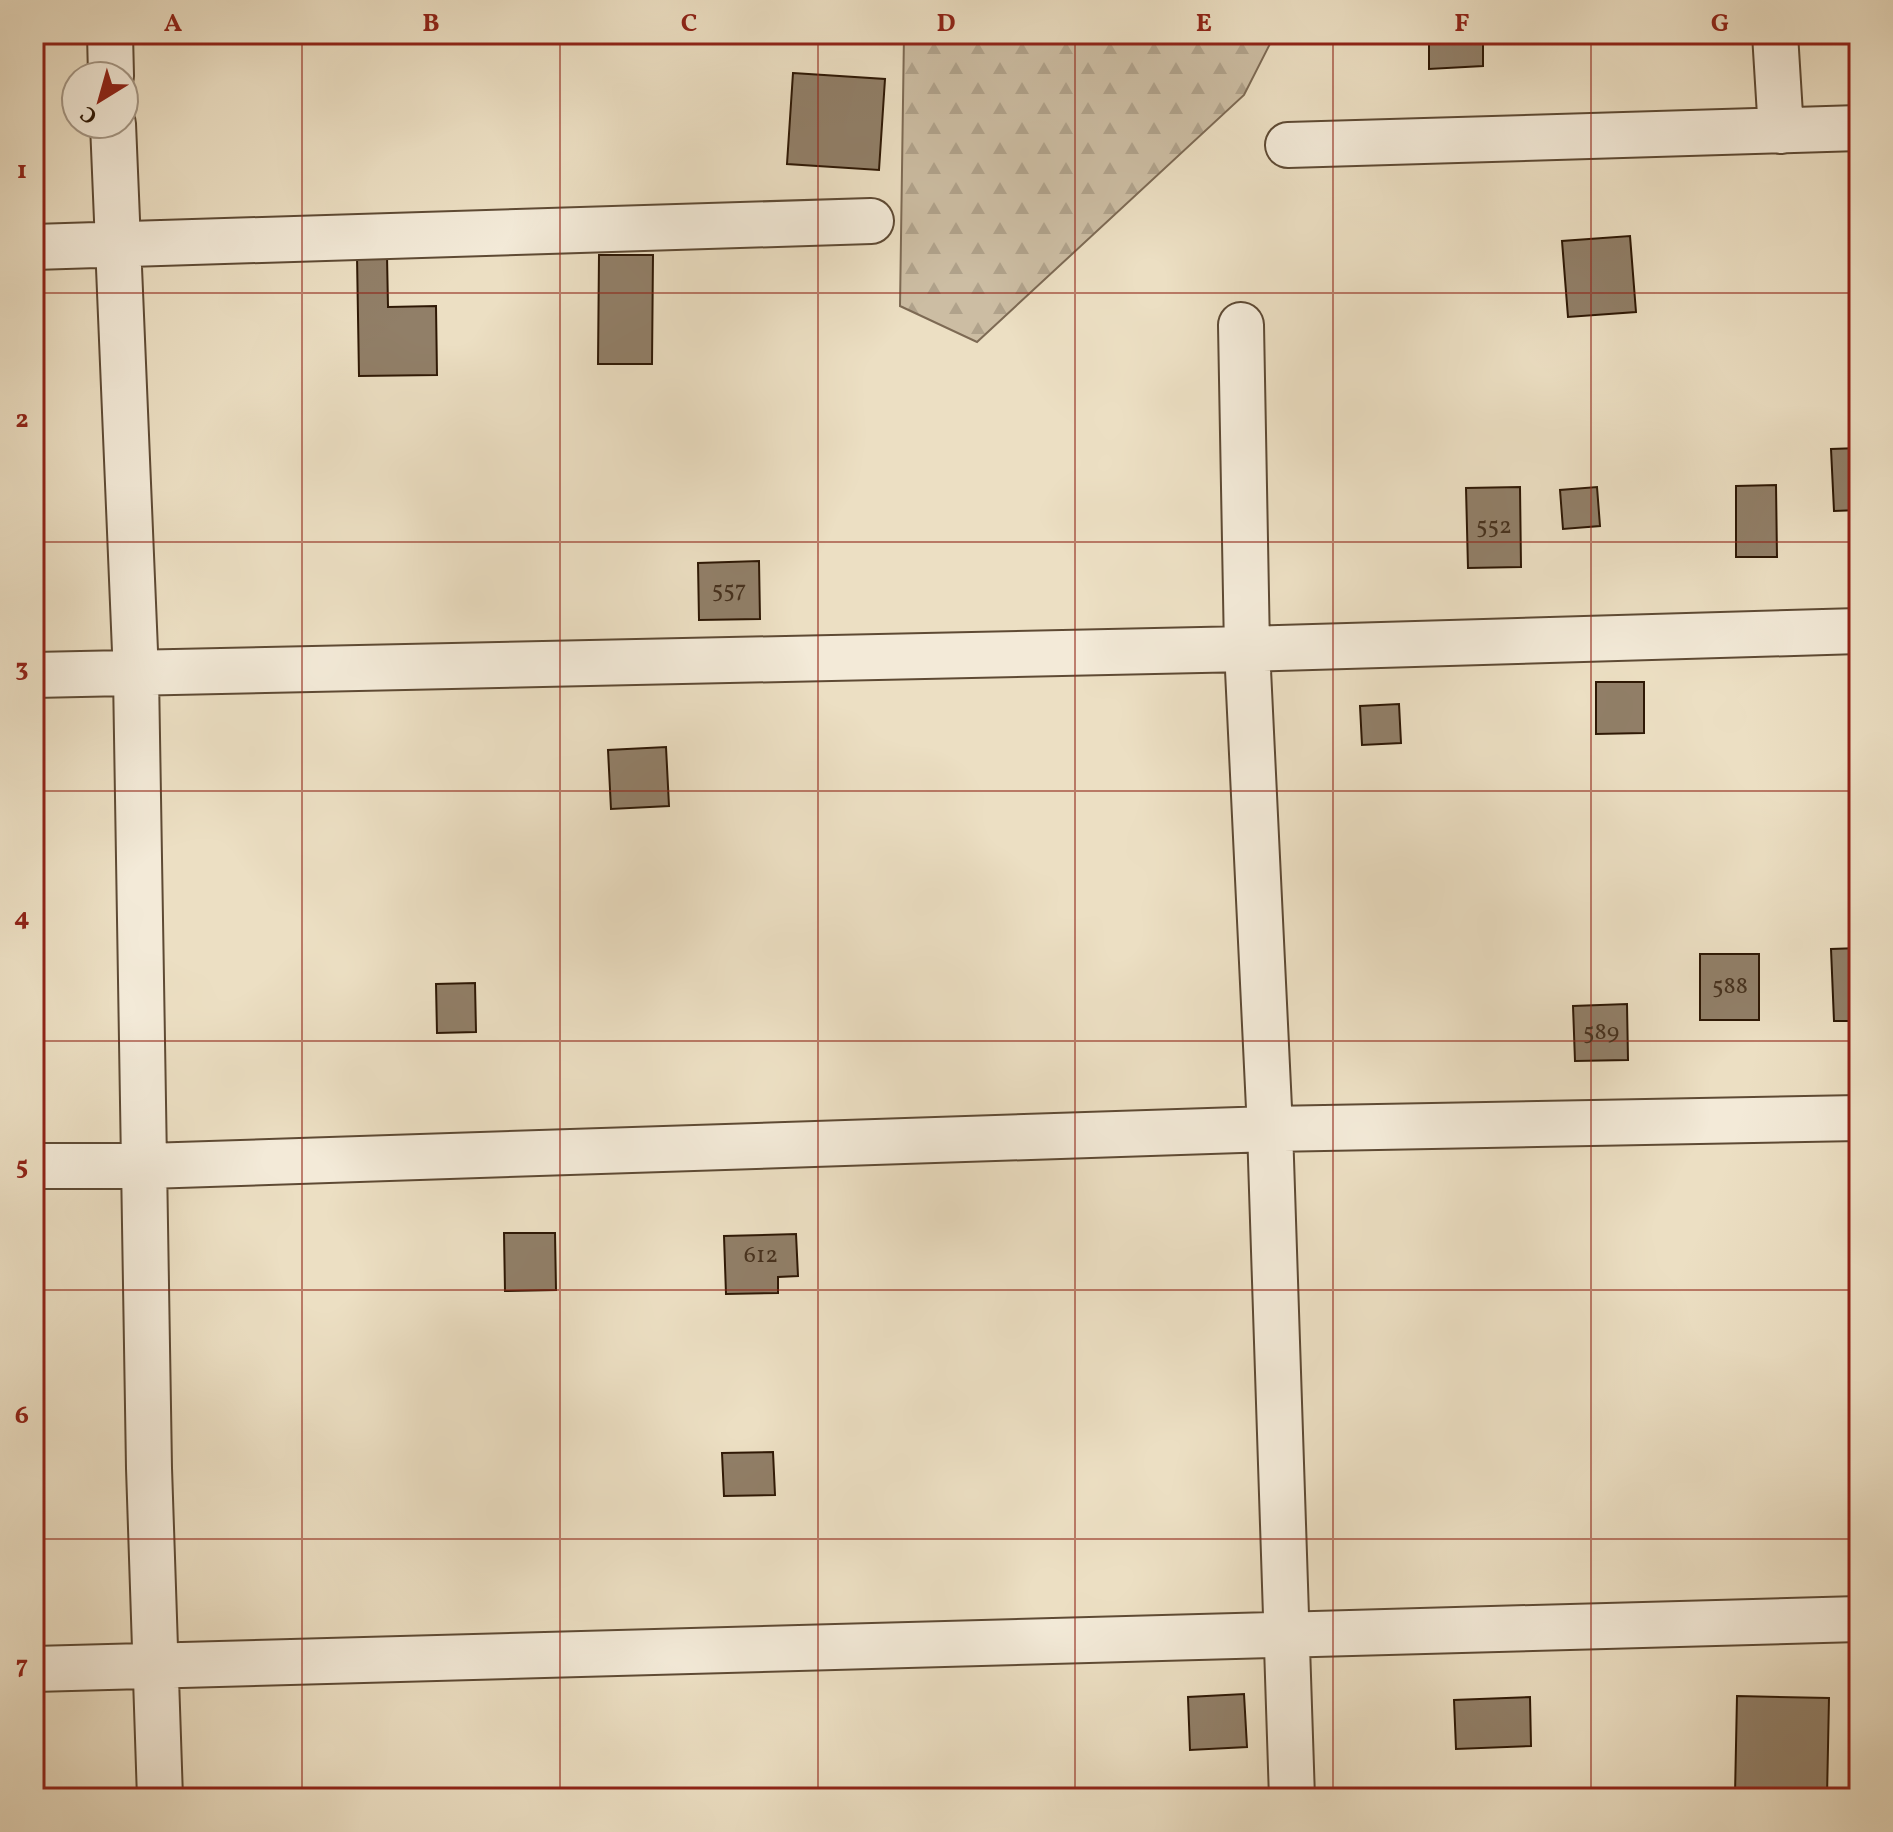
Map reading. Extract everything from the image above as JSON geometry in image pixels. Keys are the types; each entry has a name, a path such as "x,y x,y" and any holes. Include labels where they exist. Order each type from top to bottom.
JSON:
{"lane":[{"path":"110,34 111,60"},
{"path":"1775,34 1781,131"},
{"path":"1288,145 1859,128"},
{"path":"114,140 136,675 160,1798"},
{"path":"34,247 871,221"},
{"path":"1241,325 1247,649 1270,1129 1292,1798"},
{"path":"34,675 1247,649 1859,631"},
{"path":"34,1166 147,1166 1143,1136 1270,1129 1859,1118"},
{"path":"34,1669 1859,1619"}],"green space":[{"path":"904,34 1275,34 1244,95 977,342 900,306"}],"building":[{"path":"1429,34 1483,34 1483,66 1429,69"},
{"path":"793,73 885,79 879,170 787,164"},
{"path":"1630,236 1636,312 1568,317 1562,241"},
{"path":"387,255 388,307 436,306 437,375 359,376 357,256"},
{"path":"599,255 653,255 652,364 598,364"},
{"path":"1859,448 1859,510 1834,511 1831,449"},
{"path":"1776,485 1777,557 1736,557 1736,486"},
{"path":"1520,487 1521,567 1468,568 1466,488"},
{"path":"1597,487 1600,526 1563,529 1560,490"},
{"path":"759,561 760,619 699,620 698,563"},
{"path":"1596,682 1644,682 1644,733 1596,734"},
{"path":"1399,704 1401,743 1362,745 1360,706"},
{"path":"666,747 669,806 611,809 608,750"},
{"path":"1859,948 1859,1021 1834,1021 1831,949"},
{"path":"1700,954 1759,954 1759,1020 1700,1020"},
{"path":"475,983 476,1032 437,1033 436,984"},
{"path":"1627,1004 1628,1060 1575,1061 1573,1006"},
{"path":"1856,1185 1859,1185 1859,1286 1856,1286"},
{"path":"504,1233 555,1233 556,1290 505,1291"},
{"path":"796,1234 798,1276 778,1277 778,1293 726,1294 724,1236"},
{"path":"773,1452 775,1495 724,1496 722,1453"},
{"path":"1244,1694 1247,1747 1190,1750 1188,1697"},
{"path":"1737,1696 1829,1698 1827,1797 1735,1795"},
{"path":"1530,1697 1531,1746 1456,1749 1454,1700"}]}
